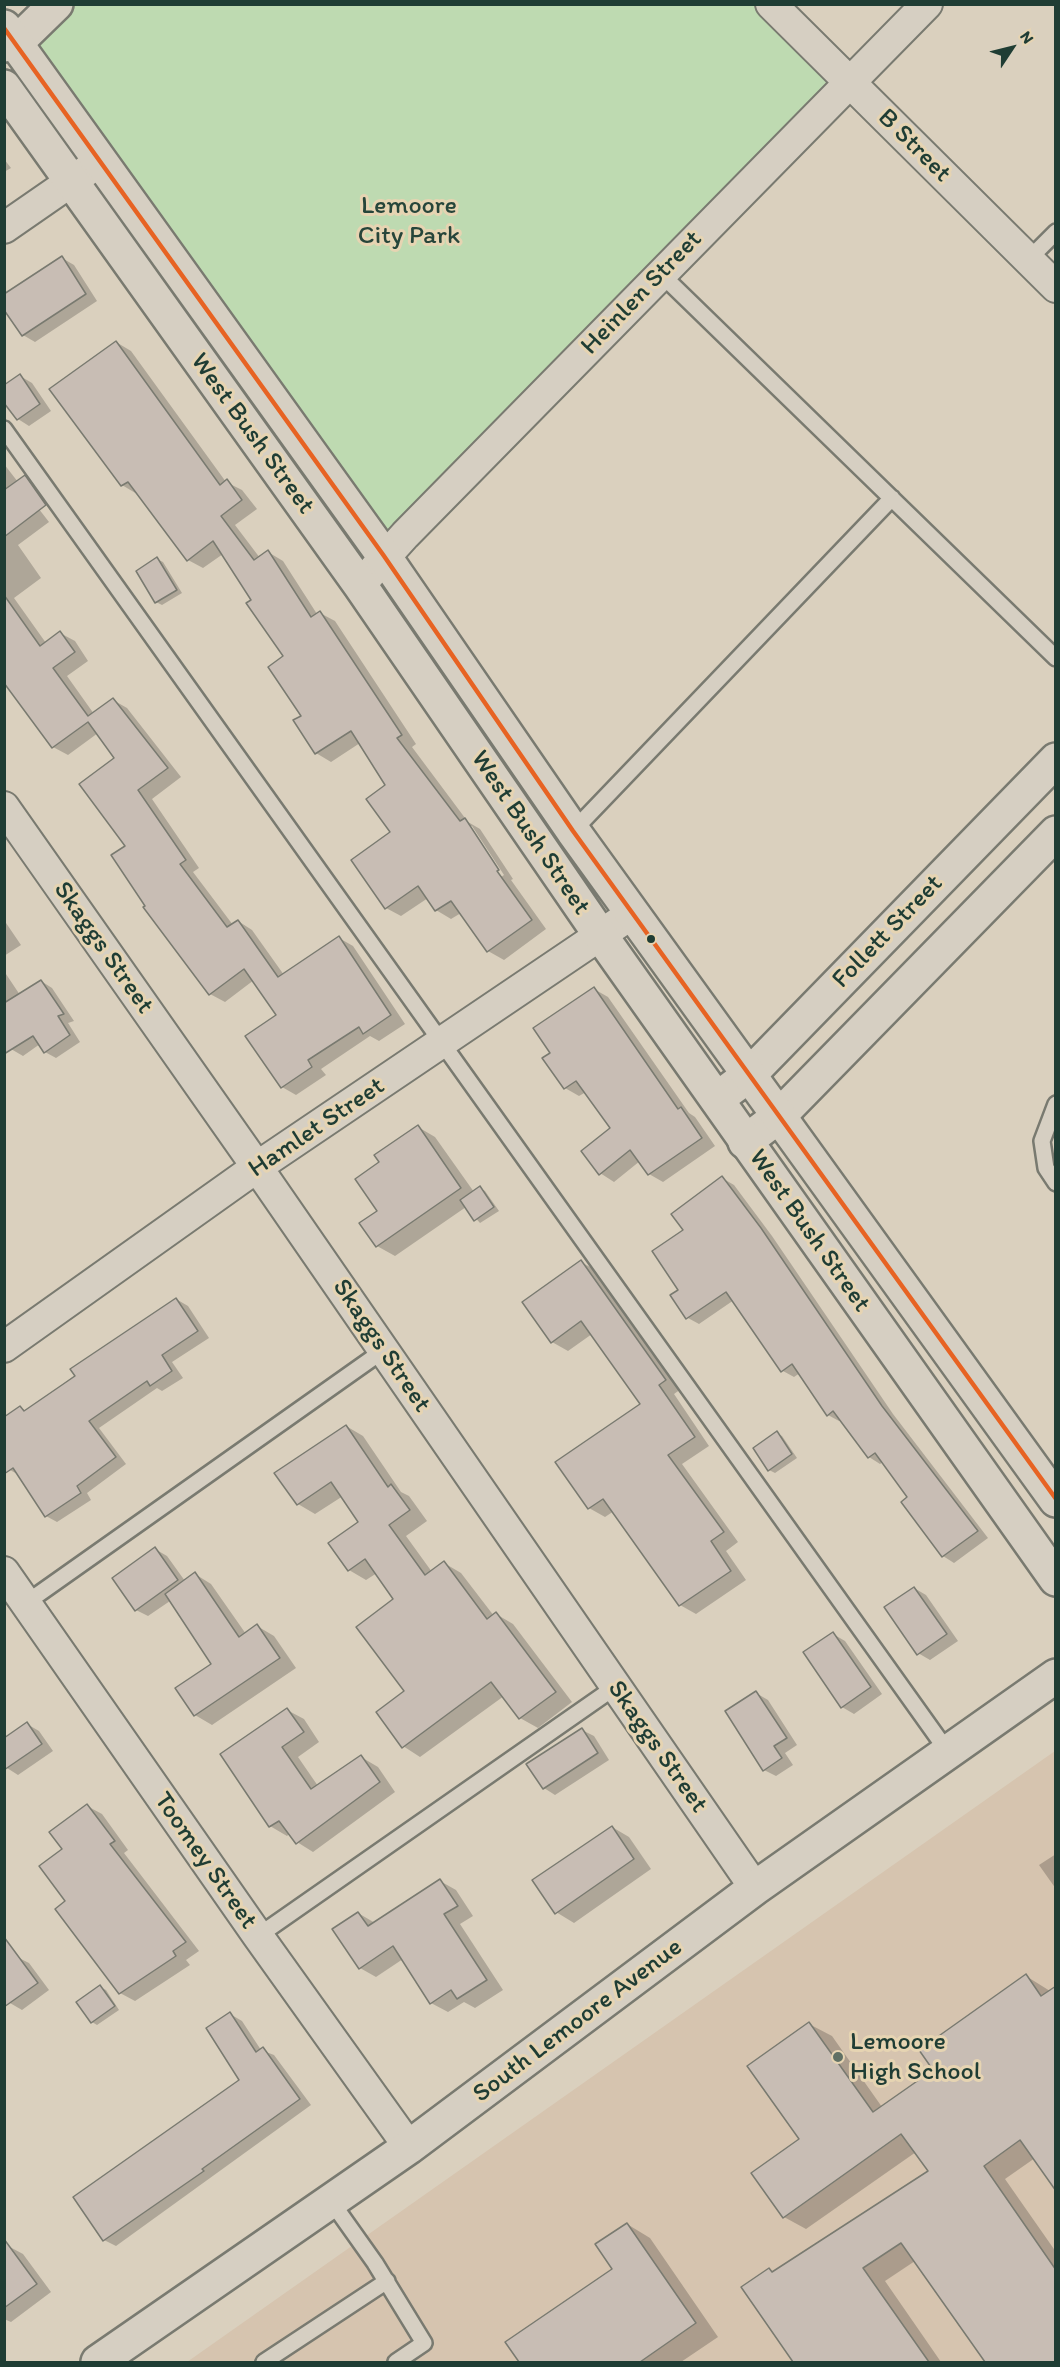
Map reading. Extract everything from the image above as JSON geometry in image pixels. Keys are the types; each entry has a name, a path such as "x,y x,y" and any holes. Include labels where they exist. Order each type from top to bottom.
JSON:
{"main road":[{"path":"8,38 56,4"},
{"name":"West Bush Street","path":"8,38 384,556 573,831 1056,1500"},
{"name":"West Bush Street","path":"4,87 360,585 745,1142 1056,1579"},
{"name":"Follett Street","path":"717,1100 749,1075 1056,760"},
{"name":"Follett Street","path":"745,1142 779,1116 1056,833"},
{"name":"South Lemoore Avenue","path":"98,2362 409,2147 755,1888 1056,1676"}],"street":[{"name":"B Street","path":"771,4 1056,287"},
{"name":"Heinlen Street","path":"360,585 384,556 927,4"},
{"path":"4,228 99,161"},
{"name":"Skaggs Street","path":"4,807 258,1167 755,1888"},
{"name":"Hamlet Street","path":"4,1347 258,1167 633,913"},
{"name":"Toomey Street","path":"4,1572 258,1936 409,2147"}],"lane":[{"path":"1028,260 1056,232"},
{"path":"661,274 1056,658"},
{"path":"4,429 948,1752"},
{"path":"573,831 892,498"},
{"path":"1056,1104 1042,1141 1046,1168 1056,1183"},
{"path":"26,1603 384,1350"},
{"path":"258,1936 615,1687"},
{"path":"331,2201 387,2281 424,2343 396,2362"},
{"path":"264,2362 387,2281"}],"shaded area":[{"name":"Lemoore High School","path":"1055,1751 1055,2362 187,2362"}],"green space":[{"name":"Lemoore City Park","path":"771,4 849,81 384,556 16,43 55,5"}],"building":[{"path":"62,256 86,294 22,336 4,310 4,294"},
{"path":"116,341 220,485 227,479 242,500 221,516 254,560 268,550 311,617 320,611 402,735 397,738 460,821 465,818 499,870 497,871 532,920 487,952 451,901 435,911 418,886 385,909 351,860 390,832 366,799 385,785 351,731 315,754 293,720 301,716 268,667 283,656 246,603 251,600 213,541 187,561 128,482 121,486 49,389"},
{"path":"20,374 40,404 17,420 4,403 4,385"},
{"path":"25,475 46,505 4,537 4,490"},
{"path":"157,557 177,590 155,603 136,571"},
{"path":"4,595 40,646 60,631 75,652 53,668 88,716 113,698 168,768 138,790 186,860 180,864 227,927 238,920 278,977 339,936 391,1015 363,1034 359,1027 308,1060 312,1067 281,1088 245,1036 276,1015 244,969 209,995 143,907 145,906 111,855 125,846 79,784 114,758 88,722 52,748 4,683"},
{"path":"41,980 64,1014 58,1016 70,1035 44,1053 33,1036 4,1054 4,1003"},
{"path":"594,987 678,1109 681,1107 702,1138 648,1175 630,1150 599,1175 581,1151 610,1128 576,1081 564,1089 542,1058 550,1053 533,1028"},
{"path":"418,1125 461,1188 376,1247 359,1223 377,1211 355,1179 379,1162 374,1155"},
{"path":"722,1176 761,1228 882,1406 978,1531 942,1557 901,1502 907,1497 875,1453 868,1458 833,1411 827,1416 792,1364 781,1372 726,1292 686,1319 670,1295 678,1290 652,1251 683,1230 671,1214"},
{"path":"480,1186 494,1207 474,1221 460,1200"},
{"path":"581,1260 666,1380 659,1385 695,1437 668,1455 724,1532 711,1541 731,1571 679,1606 603,1499 588,1509 555,1462 640,1404 581,1321 551,1343 522,1302"},
{"path":"176,1298 198,1331 162,1355 172,1371 150,1386 147,1381 89,1421 116,1457 77,1486 81,1493 45,1517 13,1468 4,1474 4,1417 20,1406 24,1411 75,1376 70,1369"},
{"path":"346,1425 388,1487 391,1484 410,1510 389,1525 425,1575 444,1561 487,1619 496,1612 556,1692 519,1719 491,1682 402,1748 376,1712 404,1691 356,1627 393,1599 365,1559 348,1571 328,1543 358,1522 331,1482 297,1505 274,1473"},
{"path":"777,1431 792,1454 768,1471 753,1448"},
{"path":"155,1547 178,1580 135,1611 112,1578"},
{"path":"195,1572 239,1637 257,1624 280,1658 194,1716 175,1688 211,1664 165,1594"},
{"path":"914,1587 947,1634 917,1655 884,1607"},
{"path":"833,1632 871,1687 841,1708 803,1652"},
{"path":"756,1691 787,1738 774,1746 782,1758 763,1771 725,1711"},
{"path":"287,1708 304,1732 282,1747 311,1789 361,1755 380,1782 296,1844 279,1821 269,1827 220,1754"},
{"path":"27,1722 42,1744 4,1770 4,1738"},
{"path":"582,1728 598,1753 543,1789 526,1764"},
{"path":"87,1804 115,1841 110,1844 186,1942 173,1951 176,1956 119,1994 55,1909 65,1901 39,1866 62,1849 49,1832"},
{"path":"612,1826 634,1859 555,1914 532,1880"},
{"path":"440,1879 458,1906 444,1914 487,1980 457,1999 451,1990 430,2004 393,1946 359,1969 332,1929 358,1912 368,1926"},
{"path":"4,1937 38,1983 4,2007"},
{"path":"1026,1974 1041,1996 1056,1986 1056,2191 1020,2140 984,2166 1056,2270 1056,2362 985,2362 901,2243 863,2268 929,2362 793,2362 741,2287 769,2268 772,2272 928,2171 901,2134 783,2218 751,2173 799,2139 747,2066 809,2022 873,2112 933,2070 919,2050"},
{"path":"100,1985 115,2006 91,2023 76,2002"},
{"path":"230,2012 256,2052 263,2047 300,2099 202,2169 204,2171 103,2241 73,2197 239,2080 206,2028"},
{"path":"627,2223 696,2323 640,2362 519,2362 505,2342 612,2269 595,2244"},
{"path":"4,2239 37,2284 4,2308"}],"transit line":[{"path":"4,28 384,556 573,831 1056,1499"}],"place":[{"name":"Lemoore High School","path":"838,2057"}]}
